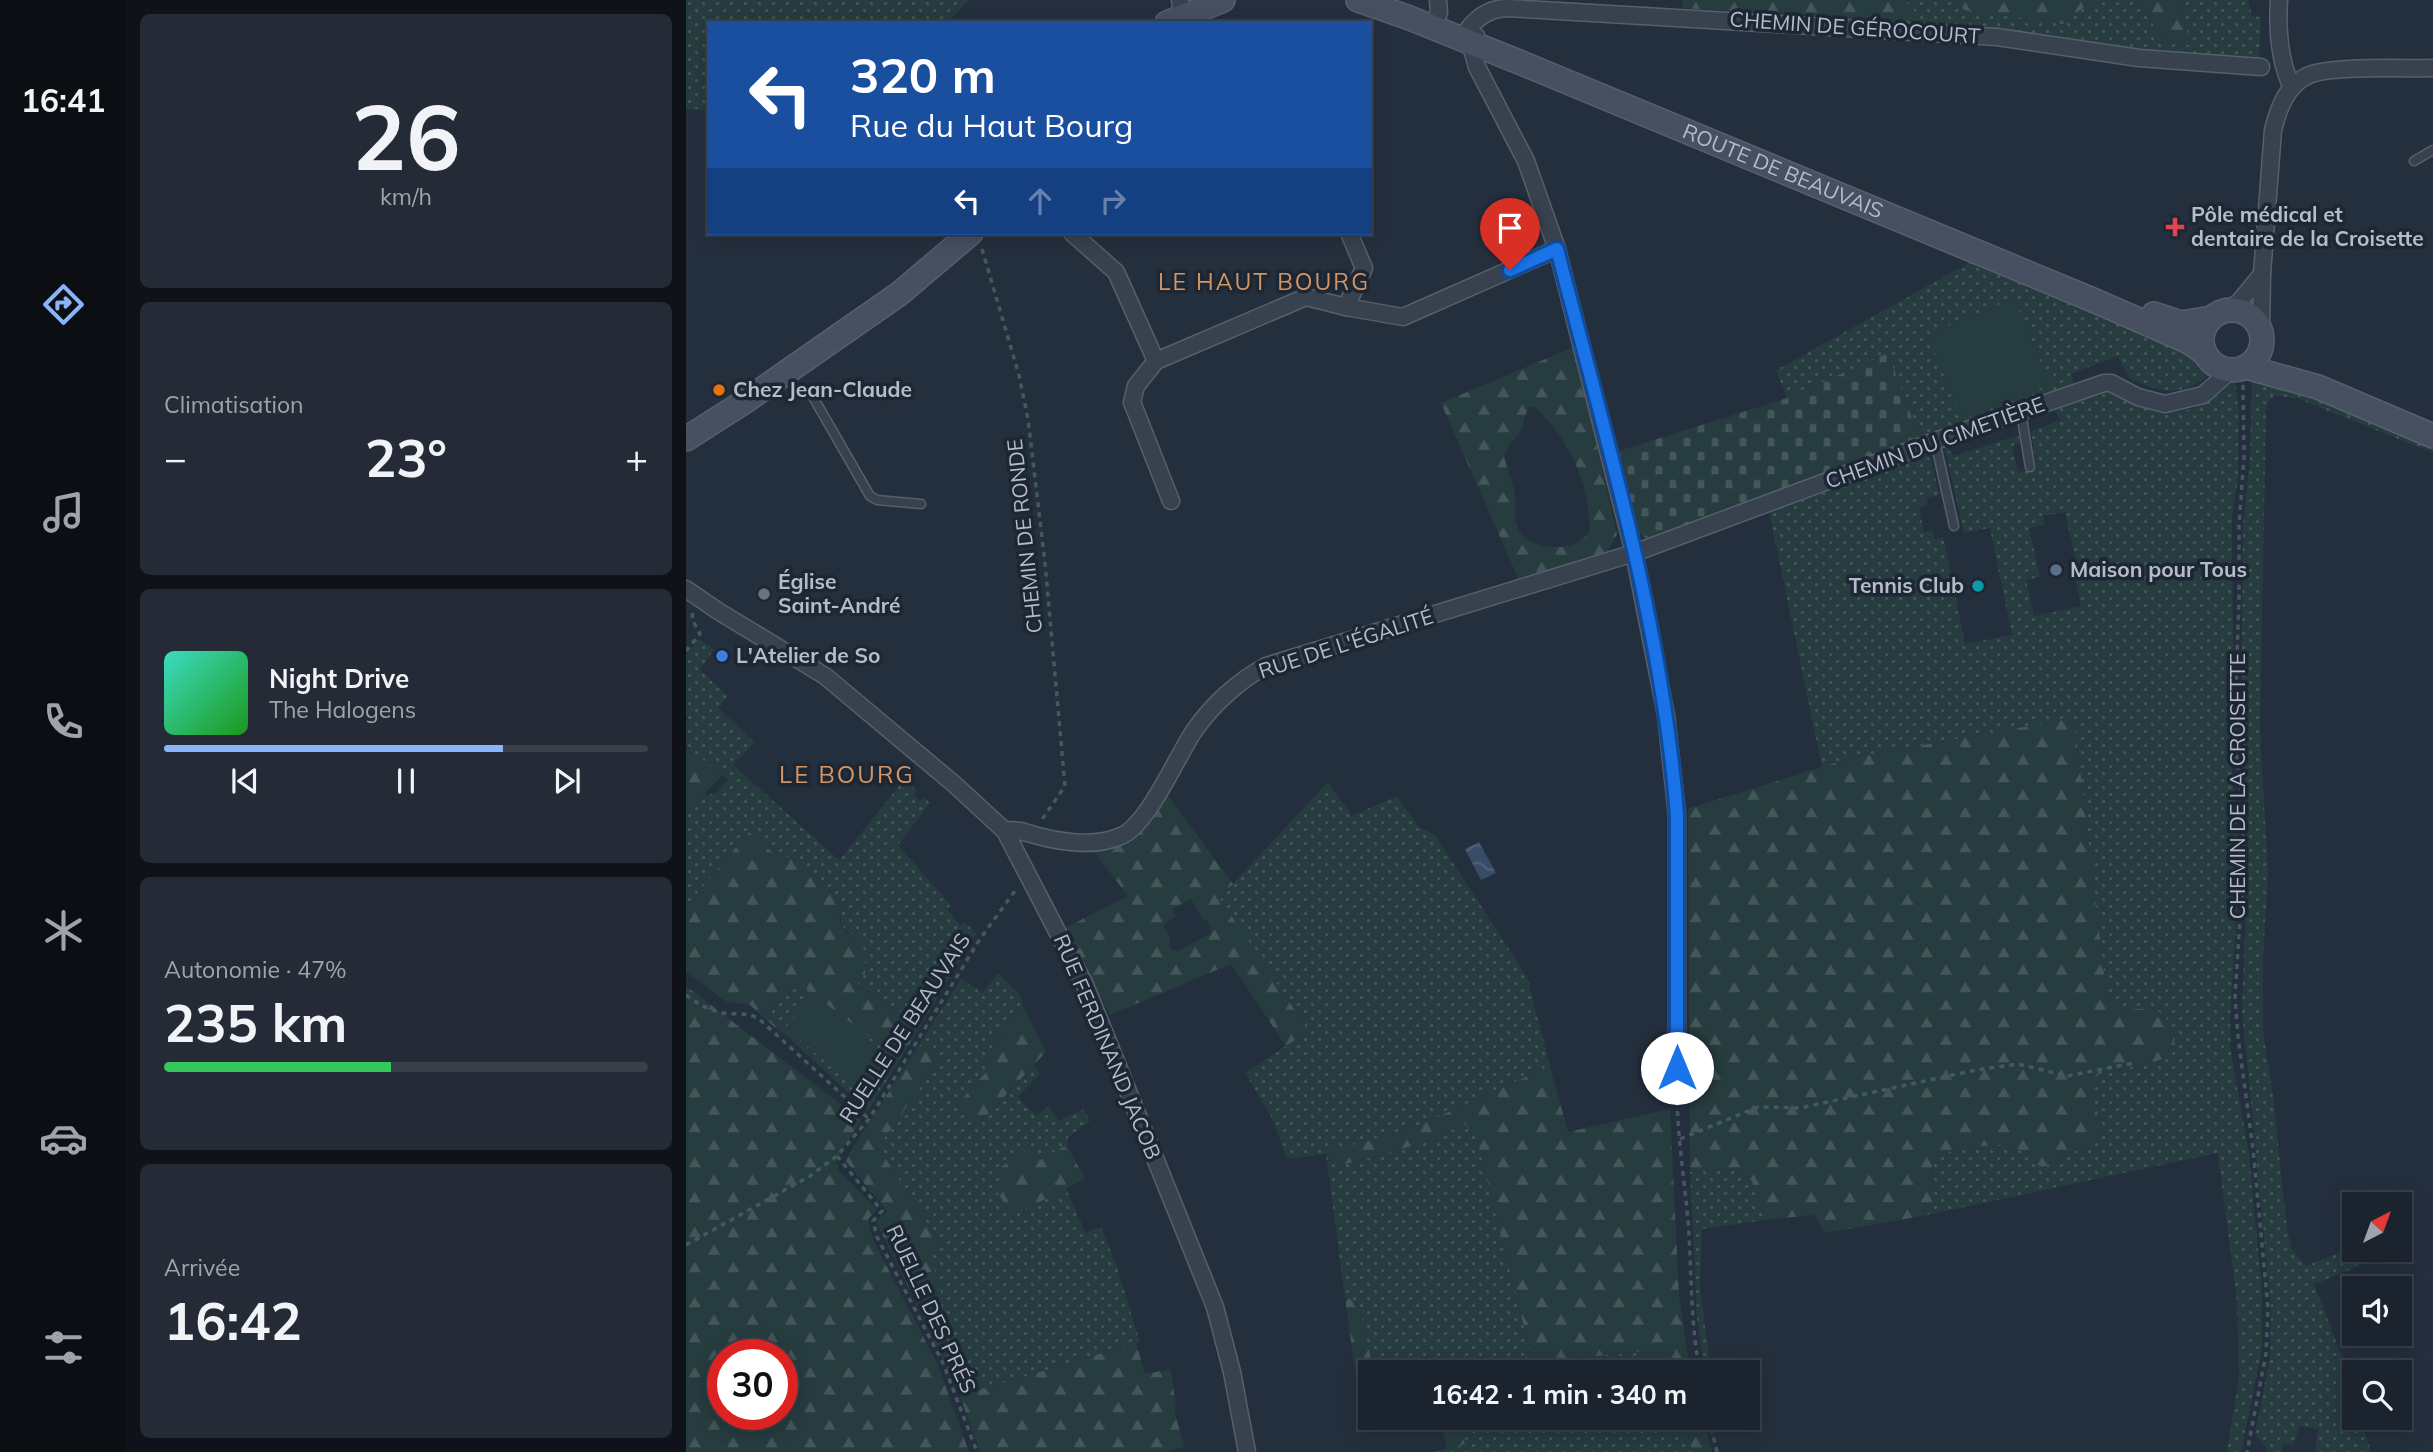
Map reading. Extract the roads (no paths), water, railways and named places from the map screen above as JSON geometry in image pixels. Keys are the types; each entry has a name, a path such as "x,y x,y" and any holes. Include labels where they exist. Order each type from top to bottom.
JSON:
{"main road":[{"path":"1176,13 1223,0"},
{"name":"ROUTE DE BEAUVAIS","path":"1358,0 1435,14"},
{"name":"ROUTE DE BEAUVAIS","path":"1380,0 1435,14 1470,37 2104,305 2187,341 2205,353"},
{"name":"ROUTE DE BEAUVAIS","path":"1470,37 2157,315 2181,323 2219,315"},
{"path":"686,439 797,370 899,294 969,235"},
{"path":"2318,387 2215,365 2205,353 2202,337 2205,327 2219,315 2247,314 2255,321 2271,350 2292,371 2318,387 2433,436"},
{"path":"2239,369 2258,356 2262,346 2261,333"}],"street":[{"path":"2278,0 2280,47 2284,70 2292,88"},
{"name":"CHEMIN DE GÉROCOURT","path":"1470,37 1495,8 1508,8 1997,37 2138,58 2260,67"},
{"path":"1470,37 1478,67 1526,161 1557,249 1634,553 1666,715 1675,783 1677,1068"},
{"path":"2261,333 2262,274 2273,130 2279,108 2292,88 2308,75 2336,70 2433,68"},
{"path":"1074,235 1116,272 1156,361"},
{"path":"1346,307 1364,268 1350,235"},
{"path":"1171,501 1132,402 1136,386 1156,361 1306,297 1403,317 1557,249"},
{"path":"2219,315 2239,302 2262,274"},
{"name":"CHEMIN DU CIMETIÈRE","path":"1634,553 2104,383 2118,385 2152,402 2165,404 2188,400 2209,391 2239,369"},
{"name":"RUE DE L'ÉGALITÉ","path":"1005,831 1017,830 1087,843 1125,835 1139,821 1191,735 1207,715 1237,685 1266,666 1634,553"},
{"name":"RUE FERDINAND JACOB","path":"686,589 825,676 944,775 1005,831 1086,987 1215,1307 1232,1372 1247,1452"}],"lane":[{"path":"2414,160 2433,150"},
{"path":"808,390 870,496 877,500 921,504"},
{"path":"2021,412 2030,467"},
{"path":"1935,442 1954,526"}],"water":[{"path":"1479,842 1496,873 1481,880 1465,849"}],"place":[{"name":"Pôle médical et dentaire de la Croisette","path":"2175,227"},
{"name":"Chez Jean-Claude","path":"719,390"},
{"name":"Maison pour Tous","path":"2056,570"},
{"name":"Tennis Club","path":"1978,586"},
{"name":"Église Saint-André","path":"764,594"},
{"name":"L'Atelier de So","path":"722,656"}],"district":[{"name":"LE HAUT BOURG","path":"1264,282"},
{"name":"LE BOURG","path":"847,775"}]}
